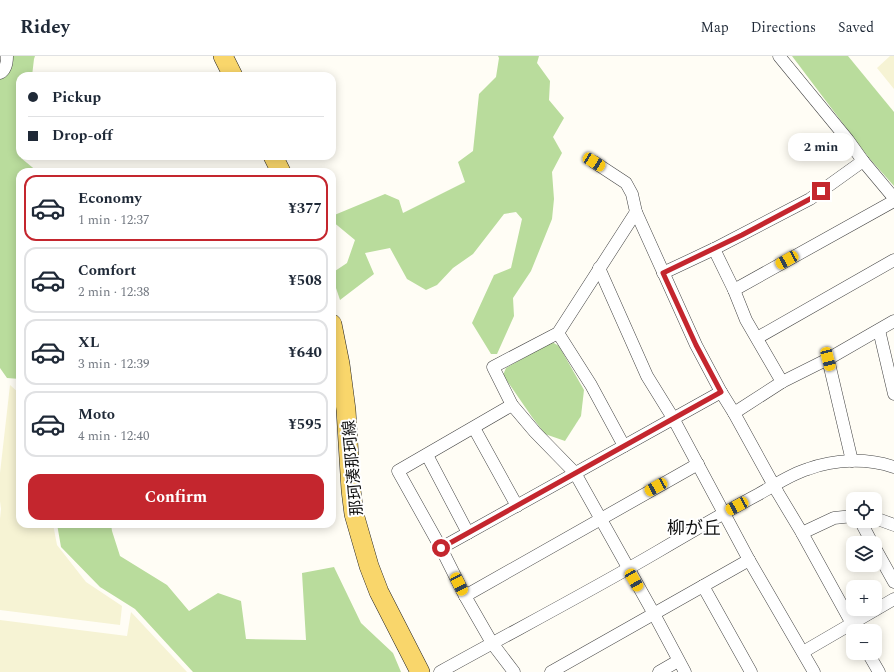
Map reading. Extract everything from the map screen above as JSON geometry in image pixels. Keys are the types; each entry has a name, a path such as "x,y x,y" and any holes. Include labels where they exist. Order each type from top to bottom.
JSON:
{"main road":[{"path":"223,56 231,72"},
{"name":"那珂湊那珂線","path":"336,344 346,410 354,514 369,566 379,592 420,672"}],"street":[{"path":"0,72 3,71 7,56"},
{"path":"779,56 894,198"},
{"path":"663,273 714,249 810,199 863,160"},
{"path":"594,162 626,183 632,194 636,212 696,345 852,624"},
{"path":"734,290 894,201"},
{"path":"636,212 558,333 493,367 512,405 535,432 575,473 685,672"},
{"path":"714,249 734,290 746,320 782,382"},
{"path":"757,338 894,260"},
{"path":"599,268 647,376 673,418 749,560 814,672"},
{"path":"734,413 782,382 828,359 894,321"},
{"path":"879,330 894,394"},
{"path":"558,333 591,385 624,446"},
{"path":"828,359 852,461"},
{"path":"441,548 721,392"},
{"path":"512,405 398,471 492,643 514,672"},
{"path":"474,428 517,506"},
{"path":"427,455 468,534"},
{"path":"440,672 628,569 774,485 807,469 827,463 852,461 882,463 894,467"},
{"path":"465,596 698,464"},
{"path":"802,533 834,518 846,517"},
{"path":"882,521 894,525"},
{"path":"551,672 749,560"},
{"path":"882,561 894,582"},
{"path":"704,586 751,672"},
{"path":"858,624 894,599"},
{"path":"803,652 846,631"},
{"path":"872,660 879,672"},
{"path":"659,672 678,661"}],"shaded area":[{"path":"890,56 894,56 894,89 877,68"},
{"path":"10,385 16,390 16,528 54,528 57,545 86,582 122,606 120,625 0,610 0,473"},
{"path":"131,612 187,672 0,672 0,620 127,636"}],"green space":[{"path":"12,56 35,56 32,72 16,72 16,160 23,160 33,168 16,168 16,379 7,378 0,368 0,75"},
{"path":"498,56 539,56 537,63 550,81 549,100 564,118 553,137 562,153 552,172 554,199 552,219 531,271 513,298 514,316 497,354 491,354 472,323 494,275 511,268 522,219 516,212 504,214 473,254 453,268 437,285 426,290 407,279 390,248 365,253 374,274 340,300 336,288 336,270 347,263 355,240 336,224 336,214 385,194 399,200 403,213 465,182 458,162 473,151 479,94 496,77"},
{"path":"792,56 848,56 894,112 894,186 869,158"},
{"path":"552,342 559,346 584,390 581,416 565,441 545,434 503,375 506,368"},
{"path":"58,528 112,528 120,556 167,585 189,611 218,593 241,601 246,639 306,640 302,573 334,567 361,623 393,653 401,672 193,672 135,609 100,587 61,547"}],"district":[{"name":"柳が丘","path":"694,528"}],"route":[{"path":"441,548 721,392 696,345 663,273 742,235 810,199 821,191"}]}
